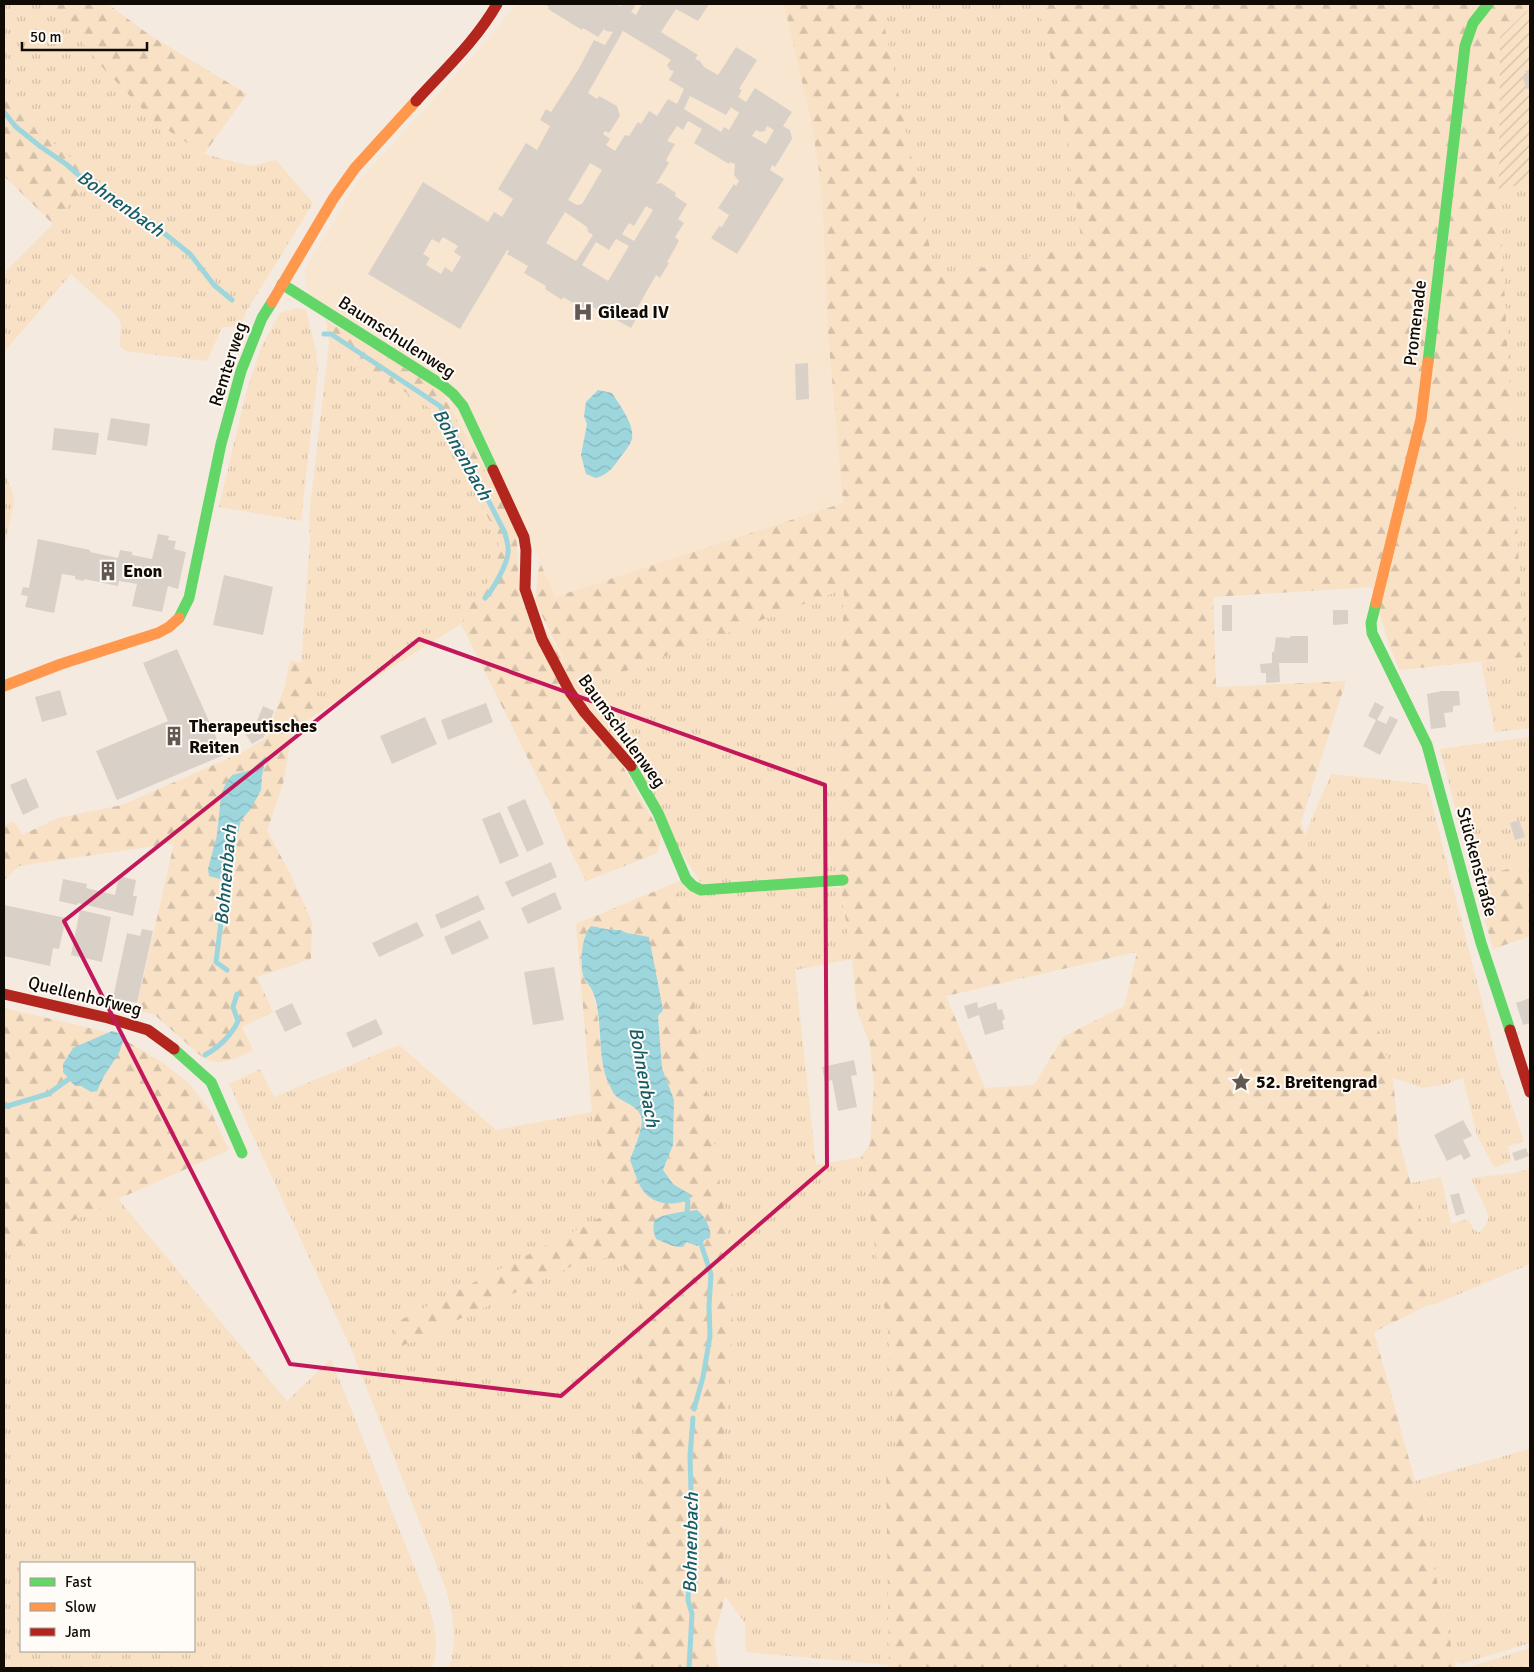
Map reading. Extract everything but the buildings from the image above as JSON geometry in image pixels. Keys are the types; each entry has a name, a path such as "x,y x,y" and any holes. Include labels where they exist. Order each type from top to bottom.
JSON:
{"street":[{"name":"Remterweg","path":"4,686 57,664 158,633 170,627 181,616 189,598 220,444 234,401 240,371 256,331 343,183 476,36 497,4"},
{"name":"Promenade","path":"1377,647 1371,623 1403,500 1421,419 1465,46 1473,23 1488,4"},
{"name":"Baumschulenweg","path":"282,284 442,385 463,406 524,537 526,550 525,589 542,639 570,692 631,768 658,813 686,879 693,886 701,890 843,880"},
{"name":"Stückenstraße","path":"1377,647 1427,745 1481,943 1530,1092"},
{"name":"Quellenhofweg","path":"4,994 99,1015 148,1030 172,1047 211,1082 242,1153"}],"highlighted area":[{"path":"419,639 825,785 827,1166 561,1396 290,1364 64,921"}],"shaded area":[{"name":"Gilead IV","path":"516,4 784,4 812,125 822,191 828,333 843,503 555,597 524,524 308,292 304,271 356,184 492,35"}],"green space":[{"path":"4,4 47,4 55,10 154,121 204,154 251,166 276,160 313,203 246,312 240,326 222,327 207,361 126,351 120,346 121,325 118,317 71,274 4,352 4,273 53,224 95,174 58,148 4,95"},
{"path":"47,4 108,4 148,34 247,94 204,154 154,121 103,68 55,10"},
{"path":"784,4 880,4 936,278 1082,245 1060,93 1036,4 1530,4 1530,8 1500,37 1499,189 1524,657 1399,670 1372,587 1213,597 1216,687 1346,681 1301,822 1341,950 1362,973 1393,1078 1399,1141 1426,1239 1430,1304 1374,1332 1415,1481 1456,1668 889,1668 886,1469 896,1448 888,1331 861,1157 870,1144 874,1087 870,1045 857,1010 852,959 835,853 844,589 578,689 535,601 539,560 555,597 843,503 828,333 822,191 812,125","holes":["1137,952 1124,1006 1063,1037 1034,1085 985,1088 946,996"]},
{"path":"880,4 1036,4 1060,93 1082,245 935,278"},
{"path":"1530,8 1530,183 1499,189 1500,37"},
{"path":"4,95 58,148 95,174 53,224 4,176"},
{"path":"1530,183 1530,728 1495,732 1481,662 1524,657 1499,189"},
{"path":"297,308 306,310 316,352 318,371 301,521 219,507 246,393 262,345 280,313"},
{"path":"326,320 440,390 516,526 519,582 661,834 658,853 586,881 567,844 553,809 461,624 472,603 485,589 500,552 497,536 436,412 329,343"},
{"path":"329,343 436,412 497,536 500,552 485,589 472,603 461,624 317,714 309,665 301,663 310,540 309,517"},
{"path":"4,471 13,494 14,502 4,550"},
{"path":"844,589 835,853 839,876 702,885 578,689"},
{"path":"290,660 309,665 317,714 293,728 283,784 267,831 291,875 312,922 311,959 257,977 273,1012 242,1027 253,1050 228,1061 215,1062 202,1057 155,1015 136,1010 174,843 19,866 4,880 4,826 14,821 22,835 58,818 122,805 245,751 266,738 285,686"},
{"path":"1530,737 1530,864 1473,877 1440,749"},
{"path":"1331,774 1427,784 1498,1065 1524,1141 1508,1146 1511,1162 1494,1167 1477,1135 1463,1078 1447,1084 1423,1088 1393,1078 1362,973 1341,950 1305,835"},
{"path":"1530,864 1530,936 1493,949 1473,877"},
{"path":"677,882 840,888 852,959 795,970 816,1165 861,1157 888,1331 896,1448 886,1469 889,1665 746,1652 745,1623 725,1596 721,1477 733,1333 732,1268"},
{"path":"677,882 732,1268 733,1333 721,1477 725,1596 714,1639 718,1668 631,1668 628,1646 649,1544 635,1441 636,1376 643,1332 639,1301 629,1272 612,1258 589,1258 402,1346 393,1324 609,1213 592,1112 576,924","holes":["591,926 620,930 649,938 662,1068 674,1100 673,1145 663,1170 673,1184 692,1196 688,1201 654,1200 644,1192 630,1160 642,1123 642,1116 634,1106 615,1095 601,1049 597,1011 592,990 585,981 582,972 582,956"]},
{"path":"4,1008 115,1034 163,1063 189,1083 211,1112 229,1150 118,1199 4,1254"},
{"path":"399,1045 496,1130 592,1112 610,1213 393,1324 402,1346 589,1258 612,1258 629,1272 639,1301 643,1332 636,1376 635,1441 649,1544 628,1646 631,1668 449,1668 454,1638 451,1609 446,1589 350,1346 229,1084 260,1069 274,1097"},
{"path":"1530,1169 1530,1264 1433,1305 1430,1304 1426,1239 1411,1183 1441,1177 1451,1224 1468,1219 1478,1233 1488,1221 1488,1216 1471,1178 1514,1173"},
{"path":"118,1199 287,1401 331,1359 426,1596 436,1640 435,1658 432,1668 4,1668 4,1254"},
{"path":"1530,1449 1530,1643 1461,1664 1454,1661 1415,1481"},
{"path":"1530,1648 1530,1668 1466,1668"}],"water":[{"path":"598,390 612,393 626,415 631,427 632,439 607,473 596,478 586,474 581,455 587,424 584,416 586,402"},
{"path":"266,756 261,790 250,810 241,820 227,881 209,876 208,869 217,835 221,795 226,783 232,775 251,770"},
{"path":"591,926 649,937 663,1010 658,1016 662,1068 674,1100 673,1145 663,1170 673,1184 693,1196 688,1200 669,1204 655,1200 645,1193 636,1177 630,1160 640,1131 641,1116 633,1106 614,1094 609,1084 603,1062 596,1000 582,970 583,946"},
{"path":"112,1031 125,1035 119,1053 97,1091 91,1092 81,1086 75,1086 63,1072 63,1064 73,1048"},
{"path":"697,1210 707,1223 710,1238 697,1246 687,1242 682,1247 673,1246 656,1239 654,1232 655,1220 675,1213"}],"waterway":[{"name":"Bohnenbach","path":"4,112 16,127 41,147 66,164 82,178 145,218 190,254 214,285 232,300"},
{"name":"Bohnenbach","path":"324,334 331,334 440,406 505,533 508,550 506,563 496,583 485,598"},
{"name":"Bohnenbach","path":"227,874 216,962 227,970"},
{"name":"Bohnenbach","path":"205,1055 224,1041 238,1021 233,1007 237,994"},
{"name":"Bohnenbach","path":"4,1107 48,1094 74,1077"},
{"name":"Bohnenbach","path":"683,1198 688,1201 687,1211 689,1217"},
{"name":"Bohnenbach","path":"694,1409 703,1377 710,1336 711,1274 699,1238"},
{"name":"Bohnenbach","path":"689,1668 692,1614 688,1600 692,1527 690,1456 693,1418"}],"traffic: fast":[{"path":"1428,362 1465,46 1473,23 1488,4"},
{"path":"282,284 442,385 453,394 463,406 493,470"},
{"path":"179,618 189,598 221,444 241,371 262,318 272,302"},
{"path":"1376,603 1371,623 1372,633 1427,745 1481,943 1510,1030"},
{"path":"631,766 658,813 686,879 693,886 701,890 843,880"},
{"path":"174,1049 211,1082 242,1153"}],"traffic: slow":[{"path":"272,302 333,199 355,168 416,101"},
{"path":"1376,603 1421,419 1428,362"},
{"path":"4,686 61,664 158,633 169,627 179,618"}],"traffic: jam":[{"path":"416,101 470,43 497,4"},
{"path":"493,470 524,537 526,550 525,589 542,639 570,692 585,713 631,766"},
{"path":"4,994 108,1018 148,1030 174,1049"},
{"path":"1510,1030 1530,1092"}],"place":[{"name":"Gilead IV","path":"583,312"},
{"name":"Enon","path":"108,571"},
{"name":"Therapeutisches Reiten","path":"174,736"},
{"name":"52. Breitengrad","path":"1241,1082"}]}
